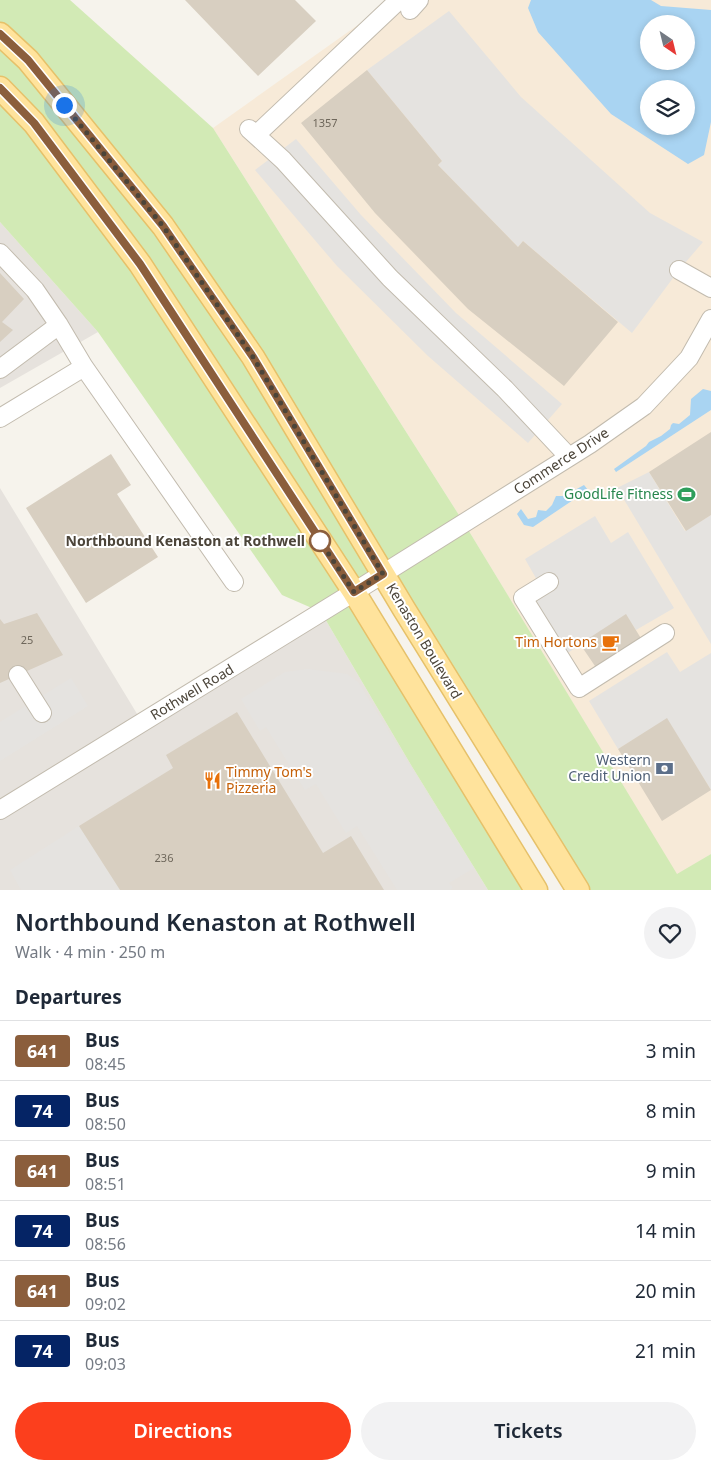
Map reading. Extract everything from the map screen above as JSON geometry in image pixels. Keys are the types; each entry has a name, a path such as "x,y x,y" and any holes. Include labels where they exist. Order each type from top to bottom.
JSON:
{"main road":[{"name":"Kenaston Boulevard","path":"0,34 28,60 163,226 253,357 383,574 578,890"},
{"path":"0,88 34,123 140,264 354,592 536,890"}],"street":[{"path":"409,3 252,132 283,160 390,278 505,389 569,457"},
{"path":"0,253 35,290 84,367 234,582"},
{"path":"679,270 711,288"},
{"name":"Commerce Drive","path":"383,574 569,457 644,406 689,358 711,319"},
{"path":"0,370 59,325"},
{"path":"0,418 84,367"},
{"name":"Rothwell Road","path":"0,810 383,574"},
{"path":"549,582 523,598 579,688 666,633"},
{"path":"18,675 42,713"}],"shaded area":[{"path":"393,0 711,0 711,854 677,875 464,523 213,128"},
{"path":"449,11 521,97 650,213 703,242 679,270 632,333 523,241 518,247 438,165 442,161 367,70"},
{"path":"296,139 361,215 456,313 562,404 528,443 428,356 337,266 255,170"},
{"path":"0,222 98,332 0,388"},
{"path":"649,472 685,531 711,515 711,644 617,488"},
{"path":"0,488 142,722 321,612 411,765 488,890 0,890"},
{"path":"595,516 611,543 628,532 674,608 636,630 626,615 560,658 523,598 541,587 525,559"},
{"path":"667,652 680,672 711,653 711,790 667,719 618,749 589,701"},
{"path":"308,669 347,674 358,682 474,868 449,883 453,888 450,890 397,890 357,826 346,833 316,784 305,790 266,727 260,731 241,699 285,672"},
{"path":"71,678 88,706 0,761 0,722"},
{"path":"79,826 120,890 21,890 10,870"}],"green space":[{"path":"0,0 70,0 213,128 464,523 677,874 711,854 711,890 578,890 383,574 354,592 534,890 488,890 411,765 321,612 282,595 98,332 0,222"}],"water":[{"path":"531,0 651,0 661,6 711,10 711,122 704,155 688,164 643,135 695,135 695,80 640,80 640,133 611,114 538,32 528,8"},
{"path":"703,389 711,391 711,410 616,472 614,469 649,442 670,429 673,423 679,424 690,415 691,399"},
{"path":"584,485 588,490 533,527 524,525 517,514 521,509 528,519 536,517 538,510 546,511 552,505 556,496 564,496"}],"building":[{"path":"185,0 295,0 316,21 258,76"},
{"path":"367,70 442,161 438,165 518,247 523,241 618,322 564,386 468,309 375,213 301,123"},
{"path":"0,273 24,299 2,322 13,330 0,342"},
{"name":"GoodLife Fitness","path":"711,432 711,515 686,531 649,472"},
{"path":"111,454 131,485 117,494 158,557 86,603 26,508"},
{"path":"37,613 63,655 0,683 0,619 4,624"},
{"name":"Tim Hortons","path":"626,614 642,640 597,669 580,644"},
{"path":"237,712 323,853 351,836 384,890 120,890 79,826 173,768 166,755"},
{"path":"667,718 711,790 662,821 618,749"}],"bus line":[{"name":"641","path":"0,34 28,60 163,226 253,357 383,574 354,592 140,264 34,123 0,88"}],"place":[{"name":"GoodLife Fitness","path":"687,494"},
{"name":"Northbound Kenaston at Rothwell","path":"320,541"},
{"name":"Tim Hortons","path":"611,642"},
{"name":"Western Credit Union","path":"665,768"},
{"name":"Timmy Tom's Pizzeria","path":"212,780"}],"route":[{"path":"64,105 163,226 253,357 383,574 354,592 320,541"}]}
